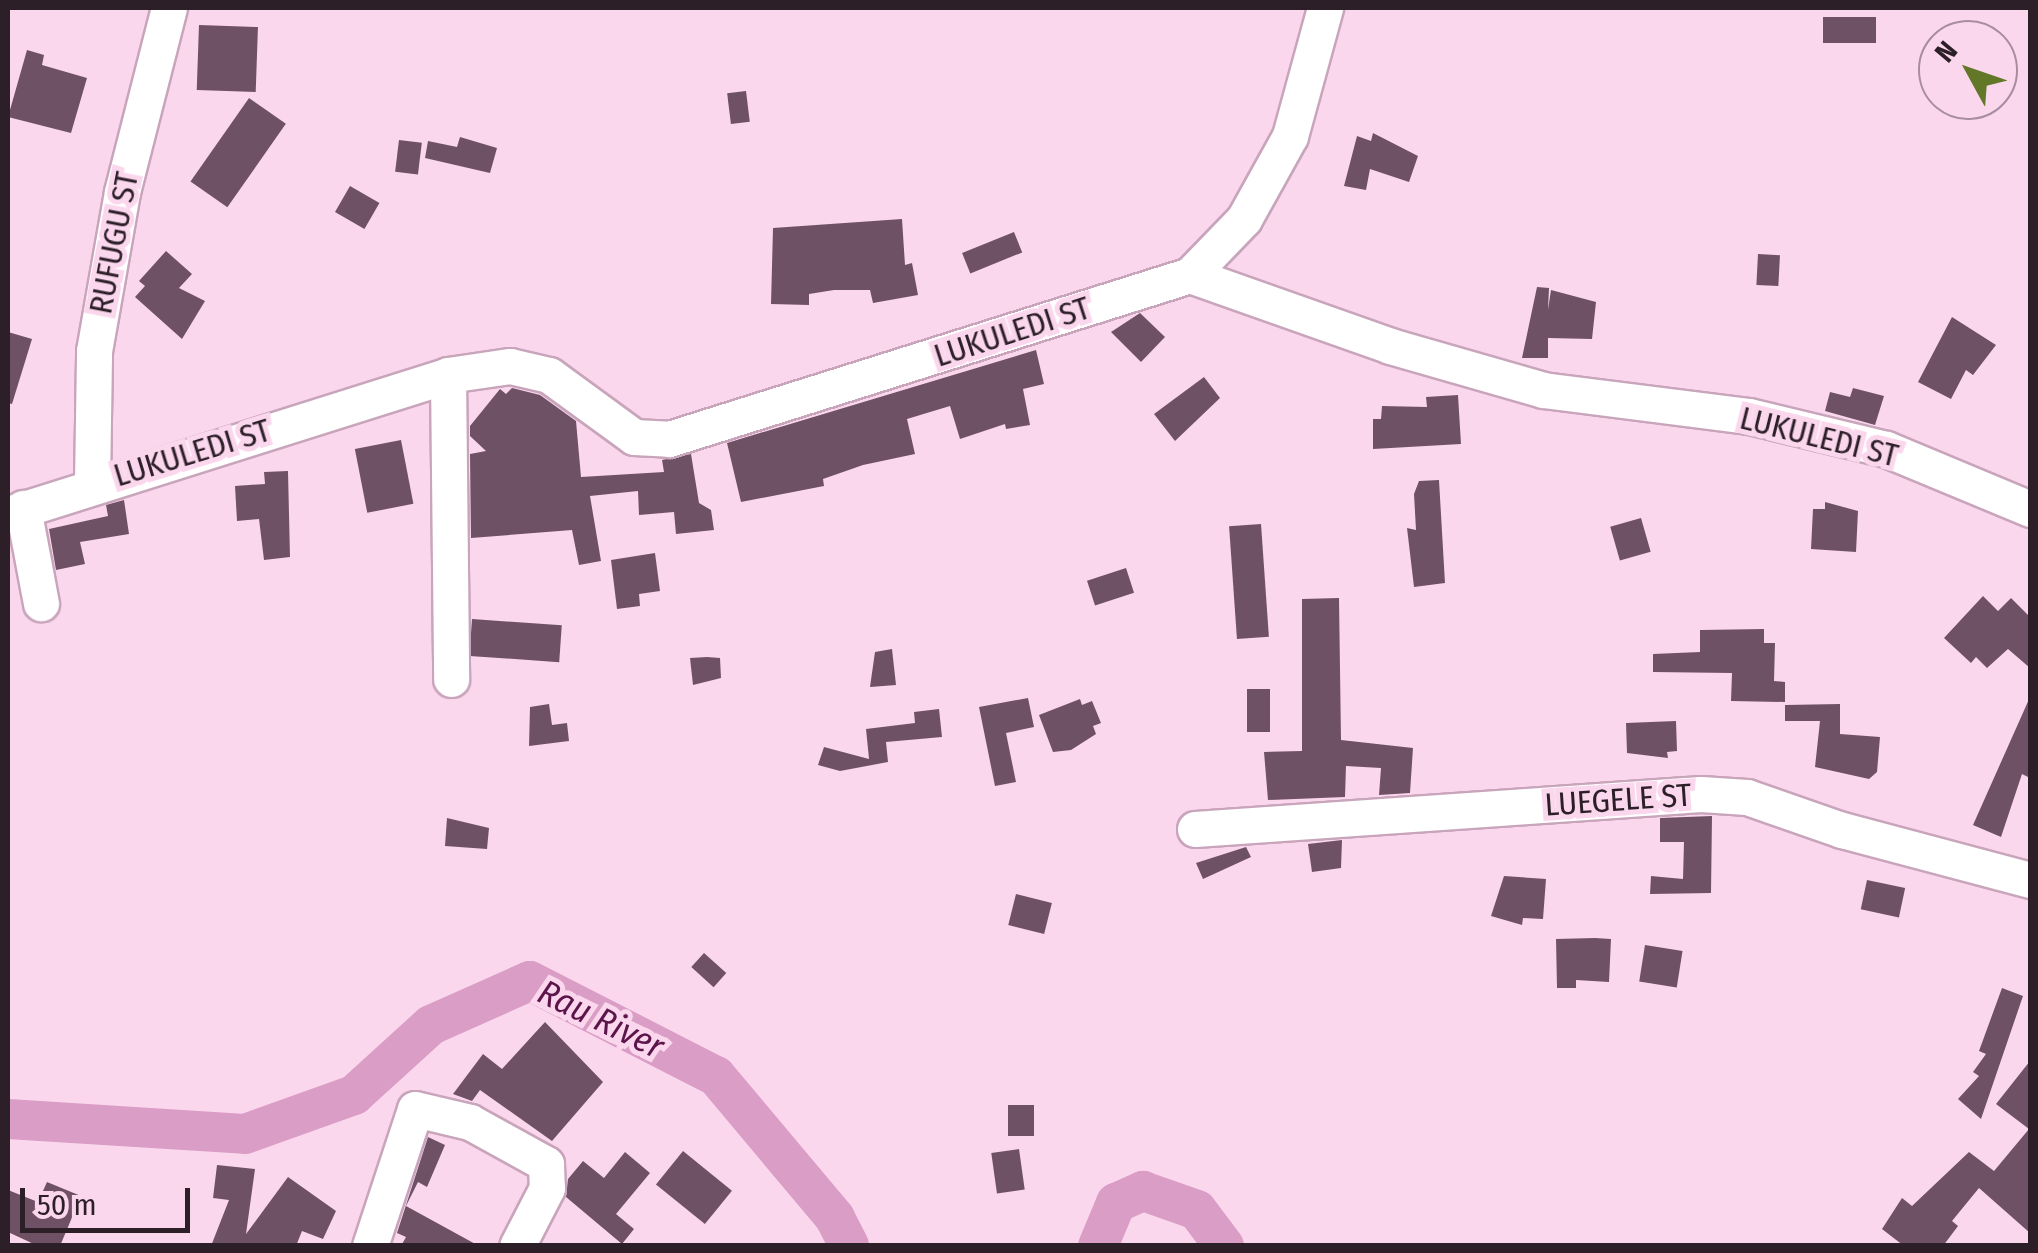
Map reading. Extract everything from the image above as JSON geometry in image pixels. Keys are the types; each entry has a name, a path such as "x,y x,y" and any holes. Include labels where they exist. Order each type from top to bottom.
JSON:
{"street":[{"name":"RUFUGU ST","path":"92,482 94,351 122,192 170,8"},
{"path":"1190,275 1244,219 1290,136 1325,8"},
{"name":"LUKULEDI ST","path":"15,511 92,482 448,375 510,366 549,375 612,426 634,437 669,439 1190,275 1390,346 1543,390 1749,416 1886,449 2030,509"},
{"path":"448,375 451,679"},
{"path":"15,511 41,602"},
{"name":"LUEGELE ST","path":"1195,829 1701,794 1746,796 1842,830 2030,880"},
{"path":"370,1246 415,1109 470,1122 546,1164 547,1188 517,1246"}],"building":[{"path":"1823,17 1876,17 1876,43 1823,43"},
{"path":"199,25 258,27 256,92 197,90"},
{"path":"27,50 44,55 42,65 87,78 71,133 8,117"},
{"path":"746,91 750,122 731,124 727,93"},
{"path":"249,98 286,124 227,207 190,182"},
{"path":"1373,133 1418,156 1409,182 1370,169 1366,190 1344,186 1357,136 1371,141"},
{"path":"460,137 497,148 490,173 425,158 428,141 457,147"},
{"path":"399,140 422,143 418,175 395,172"},
{"path":"350,186 379,203 364,229 335,212"},
{"path":"902,219 905,265 912,263 918,295 873,303 870,290 834,290 809,294 809,305 771,304 773,228"},
{"path":"1014,232 1022,252 970,273 962,253"},
{"path":"166,251 192,274 179,288 205,301 182,339 135,297 145,286 139,281"},
{"path":"1758,254 1780,255 1778,286 1756,285"},
{"path":"1537,287 1549,288 1548,310 1551,290 1596,302 1592,339 1548,338 1548,358 1522,358"},
{"path":"1140,313 1165,337 1141,362 1111,332"},
{"path":"1952,317 1996,345 1973,375 1966,370 1951,399 1918,382"},
{"path":"8,332 32,339 12,404 8,403"},
{"path":"1036,350 1044,384 1023,389 1030,425 1006,429 1005,424 960,439 950,406 907,419 915,454 863,465 823,479 824,486 741,502 727,443"},
{"path":"1204,377 1220,398 1175,441 1154,414"},
{"path":"512,388 540,395 576,421 581,477 664,472 662,460 691,454 699,503 711,510 714,530 676,534 674,512 639,515 638,491 590,496 601,561 579,565 572,530 471,538 470,454 486,451 470,436 470,426 500,389 506,394"},
{"path":"1853,388 1884,396 1875,425 1825,411 1830,392 1850,397"},
{"path":"1458,395 1461,444 1373,449 1373,419 1381,419 1382,406 1427,407 1426,397"},
{"path":"401,440 413,504 367,513 355,449"},
{"path":"288,471 290,557 264,560 259,519 237,521 235,486 265,484 264,472"},
{"path":"1439,480 1445,583 1414,587 1407,528 1416,530 1414,494 1419,481"},
{"path":"124,500 129,534 80,542 85,564 56,570 49,529 108,516 106,505"},
{"path":"1825,502 1858,511 1856,552 1811,549 1813,509 1825,509"},
{"path":"1641,518 1651,552 1620,560 1610,527"},
{"path":"1261,524 1269,637 1237,639 1229,526"},
{"path":"655,553 660,591 639,594 640,606 617,609 611,560"},
{"path":"1126,568 1134,593 1095,605 1087,581"},
{"path":"1983,596 1998,611 2011,598 2030,617 2030,668 2008,649 1987,668 1976,657 1971,663 1944,638"},
{"path":"1339,598 1341,740 1413,748 1410,793 1379,795 1381,768 1346,766 1345,797 1268,800 1264,752 1302,751 1302,599"},
{"path":"472,619 562,625 559,662 469,656"},
{"path":"1764,629 1764,643 1775,643 1774,681 1785,682 1785,702 1731,701 1732,673 1653,672 1653,654 1700,652 1700,630"},
{"path":"892,649 896,685 870,687 875,652"},
{"path":"690,658 720,658 721,678 693,685"},
{"path":"1247,689 1270,689 1270,732 1247,732"},
{"path":"2030,697 2030,778 2022,774 2001,837 1973,825"},
{"path":"1028,698 1034,727 1006,733 1016,782 995,786 979,707"},
{"path":"1080,699 1082,705 1092,701 1101,723 1093,726 1096,734 1071,750 1053,752 1039,715"},
{"path":"549,704 552,725 567,723 569,741 529,746 530,707"},
{"path":"1840,704 1840,734 1880,737 1877,772 1869,779 1815,767 1820,721 1785,721 1785,705"},
{"path":"939,709 942,737 886,742 888,762 840,771 818,765 824,747 869,759 866,729 915,723 914,712"},
{"path":"1676,721 1677,751 1667,752 1668,758 1627,753 1626,723"},
{"path":"1712,816 1711,893 1650,894 1651,876 1683,879 1684,842 1660,842 1660,818"},
{"path":"447,818 489,828 487,849 445,846"},
{"path":"1342,840 1341,868 1312,872 1308,844"},
{"path":"1246,847 1251,857 1203,879 1196,863"},
{"path":"1504,876 1546,879 1543,919 1523,918 1522,925 1491,916"},
{"path":"1867,880 1905,888 1899,917 1861,909"},
{"path":"1016,894 1052,903 1044,934 1008,925"},
{"path":"1556,939 1611,939 1609,982 1576,980 1576,988 1557,988"},
{"path":"1645,945 1683,951 1677,987 1639,982"},
{"path":"704,953 726,973 714,987 691,967"},
{"path":"2002,988 2023,996 1981,1119 1958,1099 1979,1076 1973,1072 1986,1054 1979,1051"},
{"path":"545,1022 603,1082 552,1141 480,1090 472,1101 453,1094 483,1054 502,1069"},
{"path":"2030,1061 2030,1233 1979,1188 1952,1221 1958,1226 1943,1246 1904,1246 1882,1229 1902,1198 1912,1206 1969,1152 1994,1171 2029,1129 1996,1104"},
{"path":"1008,1105 1034,1105 1034,1136 1008,1136"},
{"path":"428,1137 445,1145 427,1187 418,1182 406,1206 479,1246 401,1246 406,1237 397,1233"},
{"path":"1019,1149 1025,1190 997,1193 991,1153"},
{"path":"683,1151 732,1191 705,1224 656,1184"},
{"path":"625,1152 650,1173 616,1214 634,1229 622,1244 566,1197 568,1179 583,1161 604,1178"},
{"path":"217,1165 255,1169 246,1234 288,1177 336,1211 323,1239 302,1231 296,1246 211,1246 229,1200 213,1198"},
{"path":"47,1182 81,1196 60,1246 38,1246 8,1232 8,1190 38,1202"}],"waterway":[{"name":"Rau River","path":"8,1119 245,1134 354,1095 431,1025 530,981 716,1076 835,1218 849,1246"},
{"name":"Rau River","path":"1098,1246 1116,1203 1143,1191 1197,1210 1224,1246"}]}
